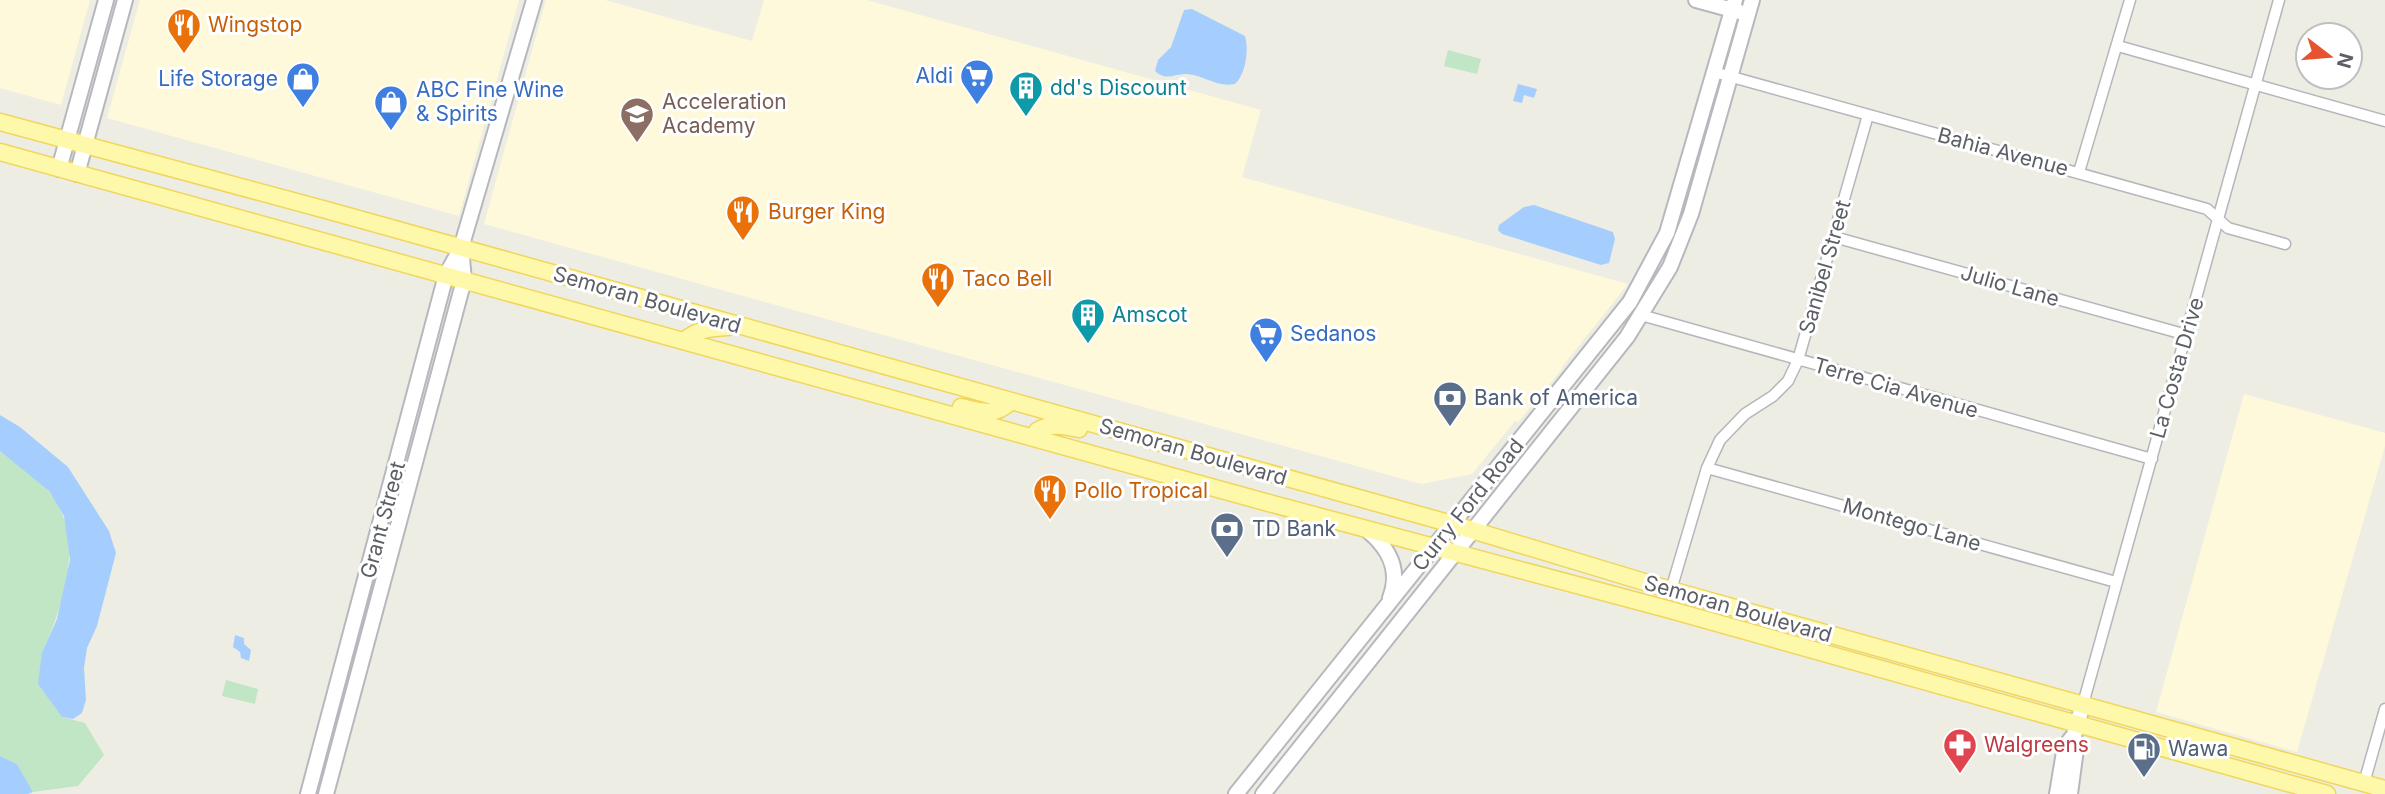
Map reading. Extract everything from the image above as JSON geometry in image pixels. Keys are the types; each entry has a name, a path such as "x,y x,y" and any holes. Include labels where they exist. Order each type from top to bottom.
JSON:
{"main road":[{"path":"59,169 106,0"},
{"path":"77,174 125,0"},
{"name":"Grant Street","path":"308,794 446,275 461,248 534,0"},
{"path":"1696,0 1750,7"},
{"name":"Curry Ford Road","path":"1236,794 1630,302 1667,233 1733,5"},
{"name":"Curry Ford Road","path":"1263,794 1641,316 1670,267 1691,214 1750,7"},
{"name":"Semoran Boulevard","path":"0,122 1474,530 1671,590 2385,789"},
{"name":"Semoran Boulevard","path":"0,152 1367,530 1667,609 2076,730 2328,794"},
{"path":"1641,316 1639,307 1665,253 1667,233"},
{"name":"Grant Street","path":"326,794 464,280 461,248"},
{"path":"684,341 692,334 709,328 741,327"},
{"path":"831,382 842,376 852,376 987,413 1000,411 1011,401"},
{"path":"1034,438 1037,430 1043,427 1063,426 1079,429 1102,426"},
{"path":"1367,530 1379,539 1393,563 1394,588 1388,603"},
{"name":"La Costa Drive","path":"2070,794 2076,730 2083,705"},
{"path":"1245,794 1293,734 1300,715"},
{"name":"La Costa Drive","path":"2057,794 2065,746 2076,730"}],"street":[{"path":"2079,172 2130,0"},
{"name":"La Costa Drive","path":"2083,705 2279,0"},
{"path":"2118,46 2385,121"},
{"name":"Bahia Avenue","path":"1714,72 2207,209 2228,229 2286,244"},
{"name":"Sanibel Street","path":"1671,590 1707,468 1720,440 1745,414 1773,396 1788,381 1798,360 1868,115"},
{"name":"Julio Lane","path":"1834,237 2187,335"},
{"name":"Terre Cia Avenue","path":"1641,316 2152,459"},
{"path":"402,446 420,451"},
{"name":"Montego Lane","path":"1707,468 2116,582"},
{"path":"372,558 389,562"},
{"path":"338,685 354,690"},
{"path":"331,709 348,714"},
{"path":"2364,783 2385,709"}],"shaded area":[{"path":"0,0 90,0 61,105 0,88"},
{"path":"140,0 519,0 459,216 107,118"},
{"path":"546,0 605,0 752,41 764,0 867,0 1261,110 1242,177 1628,284 1562,369 1472,474 1421,484 484,224"},
{"path":"2244,394 2385,433 2385,446 2297,752 2156,712"}],"green space":[{"path":"1448,50 1481,59 1477,74 1444,66"},
{"path":"0,451 45,487 61,511 67,530 68,572 64,593 42,652 62,717 85,723 104,755 78,786 33,792 17,764 0,756"},
{"path":"226,680 258,689 255,704 222,696"}],"water":[{"path":"1192,9 1245,36 1246,62 1235,84 1223,84 1187,74 1163,76 1155,71 1158,60 1171,47 1184,10"},
{"path":"1518,84 1537,89 1534,98 1524,95 1522,103 1513,101"},
{"path":"1534,205 1613,232 1615,239 1609,263 1601,265 1502,234 1498,230 1499,225 1524,207"},
{"path":"0,415 20,427 68,467 109,531 116,553 97,626 87,648 84,668 86,700 82,713 73,719 62,717 38,684 42,652 57,619 70,560 64,516 49,491 0,451"},
{"path":"235,635 244,638 244,644 251,650 249,661 241,658 240,652 233,647"},
{"path":"0,756 17,764 33,792 0,794"}],"place":[{"name":"Wingstop","path":"184,55"},
{"name":"Aldi","path":"977,106"},
{"name":"Life Storage","path":"303,109"},
{"name":"dd's Discount","path":"1026,118"},
{"name":"ABC Fine Wine & Spirits","path":"391,132"},
{"name":"Acceleration Academy","path":"637,144"},
{"name":"Burger King","path":"743,242"},
{"name":"Taco Bell","path":"938,309"},
{"name":"Amscot","path":"1088,345"},
{"name":"Sedanos","path":"1266,364"},
{"name":"Bank of America","path":"1450,428"},
{"name":"Pollo Tropical","path":"1050,521"},
{"name":"TD Bank","path":"1227,559"},
{"name":"Walgreens","path":"1960,775"},
{"name":"Wawa","path":"2144,779"}]}
